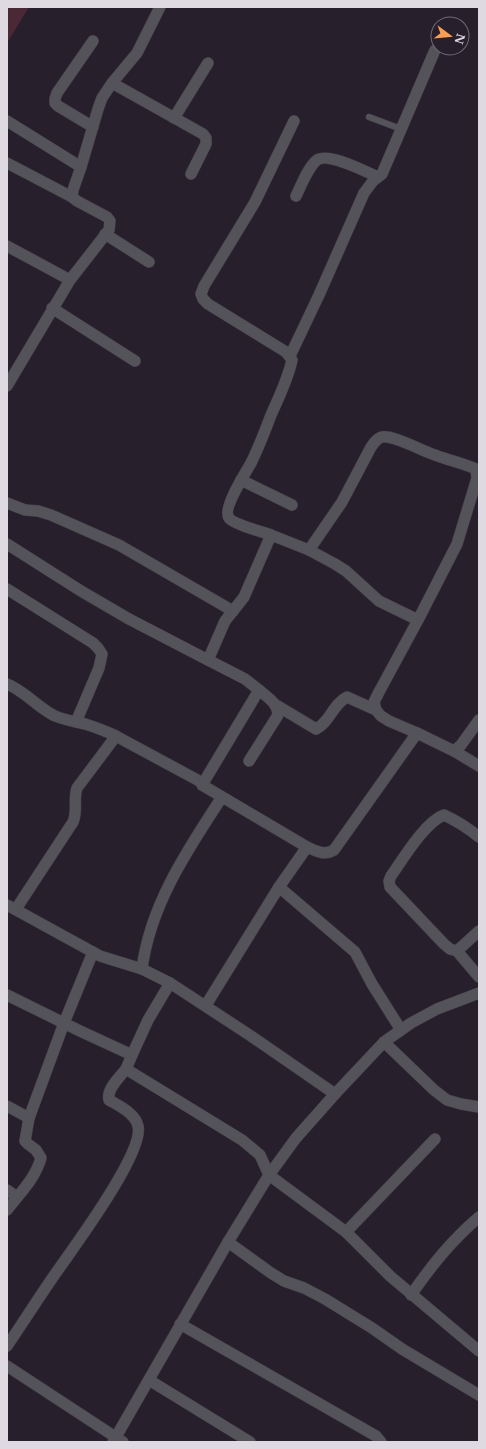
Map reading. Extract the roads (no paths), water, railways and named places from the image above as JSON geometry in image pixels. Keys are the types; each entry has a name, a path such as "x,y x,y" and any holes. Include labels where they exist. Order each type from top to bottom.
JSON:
{"street":[{"path":"72,197 102,98 112,83 136,54 160,7"},
{"path":"93,41 55,99 55,103 93,127"},
{"path":"290,356 364,193 373,181 382,174 432,56"},
{"path":"174,118 208,63"},
{"path":"112,83 203,134 206,138 206,144 192,174"},
{"path":"7,121 81,167"},
{"path":"294,121 255,202 201,294 203,299 208,304 286,352 292,360 280,395 227,514 234,522 309,550 346,572 379,601 418,620"},
{"path":"296,196 311,167 316,161 322,158 336,160 378,177"},
{"path":"7,163 72,197 107,217 110,221 109,230 70,280 7,386"},
{"path":"105,234 149,262"},
{"path":"7,246 70,280"},
{"path":"52,308 135,361"},
{"path":"309,550 342,502 371,447 376,440 381,437 397,440 434,455 466,464 476,469 477,478 457,544 374,702 376,710 381,716 389,721 417,733 479,766"},
{"path":"241,480 292,505"},
{"path":"7,503 25,510 38,511 51,515 119,545 233,611"},
{"path":"208,660 225,621 244,597 271,535"},
{"path":"8,547 129,619 245,679 276,705 316,729 322,726 340,701 347,698 376,710"},
{"path":"7,589 93,644 102,654 99,668 76,722"},
{"path":"7,684 13,686 55,716 101,729 116,736 203,783 202,785 307,847 324,853 334,850 376,788 417,733"},
{"path":"203,783 259,690"},
{"path":"249,762 278,715 276,705"},
{"path":"454,752 461,745 479,720"},
{"path":"116,736 77,788 75,795 76,818 11,907 100,956 142,969 170,983 206,1005 335,1094"},
{"path":"142,969 144,955 152,926 176,869 222,796"},
{"path":"479,837 463,824 444,815 436,818 420,836 390,876 389,881 390,887 444,944 450,949 457,951 479,977"},
{"path":"206,1005 279,887 307,847"},
{"path":"279,887 355,952 372,984 401,1030"},
{"path":"457,951 479,931"},
{"path":"7,1210 33,1177 38,1168 41,1158 36,1150 25,1141 29,1118 64,1023 93,952"},
{"path":"7,1346 104,1204 134,1148 139,1127 136,1120 130,1114 109,1100 108,1096 110,1090 126,1069 148,1020 170,983"},
{"path":"7,1366 117,1440 180,1324 228,1242 269,1175 296,1138 384,1042 411,1023 437,1009 479,992"},
{"path":"7,995 132,1055"},
{"path":"384,1042 434,1090 447,1100 479,1107"},
{"path":"126,1069 242,1140 260,1155 269,1175 346,1232 411,1295 479,1351"},
{"path":"7,1106 29,1118"},
{"path":"346,1232 435,1140"},
{"path":"7,1190 17,1197"},
{"path":"411,1295 431,1266 479,1217"},
{"path":"228,1242 284,1281 304,1288 325,1299 372,1328 402,1349 479,1395"},
{"path":"180,1324 376,1436 381,1442"},
{"path":"149,1380 250,1442"}],"lane":[{"path":"369,117 401,130"}]}
